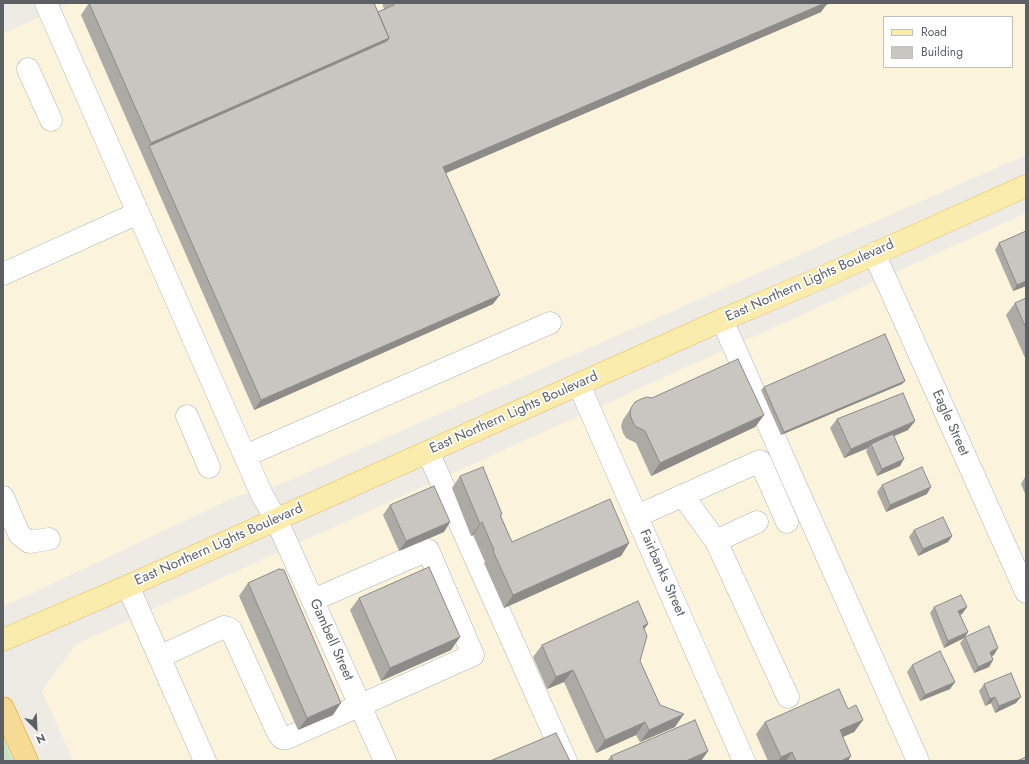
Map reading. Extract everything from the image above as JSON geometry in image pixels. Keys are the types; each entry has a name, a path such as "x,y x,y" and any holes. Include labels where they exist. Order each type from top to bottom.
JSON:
{"highway":[{"path":"3,708 27,761"}],"main road":[{"name":"East Northern Lights Boulevard","path":"3,640 128,586 580,385 722,320 814,281 1026,186"}],"street":[{"name":"Gambell Street","path":"46,3 262,495 276,519 385,761"},
{"path":"28,69 51,120"},
{"path":"3,274 138,213"},
{"name":"Eagle Street","path":"874,253 1026,592"},
{"path":"722,320 918,761"},
{"path":"245,456 550,323"},
{"name":"Fairbanks Street","path":"580,385 744,761"},
{"path":"187,416 209,467"},
{"path":"428,452 566,761"},
{"path":"637,516 760,461 787,522"},
{"path":"3,496 19,534 29,542 49,539"},
{"path":"683,496 716,542 788,696"},
{"path":"716,542 757,522"},
{"path":"159,657 224,627 228,628 231,630 275,728 282,738 287,738 473,655 428,550 313,600"},
{"path":"128,586 205,761"}],"shaded area":[{"path":"70,3 1026,3 1026,155 279,485 235,497 3,607 3,34"},
{"path":"1026,213 1026,761 73,761 42,691 76,644"}],"green space":[{"path":"3,738 13,761 3,761"}],"building":[{"path":"89,3 374,3 389,38 151,143"},
{"path":"393,3 825,3 443,167 500,295 261,400 149,146 387,41 389,38 378,12 394,5"},
{"path":"1026,231 1026,281 1017,285 999,243"},
{"path":"1026,298 1026,328 1015,303"},
{"path":"885,334 905,381 784,432 764,387"},
{"path":"738,359 764,415 660,463 645,431 635,426 632,420 630,414 631,408 635,402 647,397 652,398"},
{"path":"903,393 915,421 851,449 837,419"},
{"path":"893,434 904,459 882,469 871,444"},
{"path":"483,467 502,514 500,515 512,542 610,499 629,543 513,595 493,551 494,550 482,522 480,524 460,476"},
{"path":"922,467 931,487 890,505 882,485"},
{"path":"434,486 450,522 406,541 390,505"},
{"path":"943,517 952,536 923,549 914,530"},
{"path":"429,567 460,637 390,668 359,598"},
{"path":"279,569 284,570 341,703 307,718 248,583"},
{"path":"961,595 967,607 958,611 968,632 948,641 934,607"},
{"path":"638,601 648,624 643,626 647,636 640,661 660,705 684,714 649,730 645,722 605,740 573,670 556,677 542,645"},
{"path":"989,626 998,648 990,652 993,660 978,667 965,637"},
{"path":"940,651 955,682 925,695 912,665"},
{"path":"1011,673 1021,697 999,706 995,697 990,699 984,684"},
{"path":"839,689 848,709 856,705 863,720 840,730 851,756 841,761 796,761 792,752 781,757 765,722"},
{"path":"695,720 708,751 686,761 613,761 611,756"},
{"path":"556,733 570,761 490,761"},
{"path":"1026,757 1026,761 1017,761"}]}
